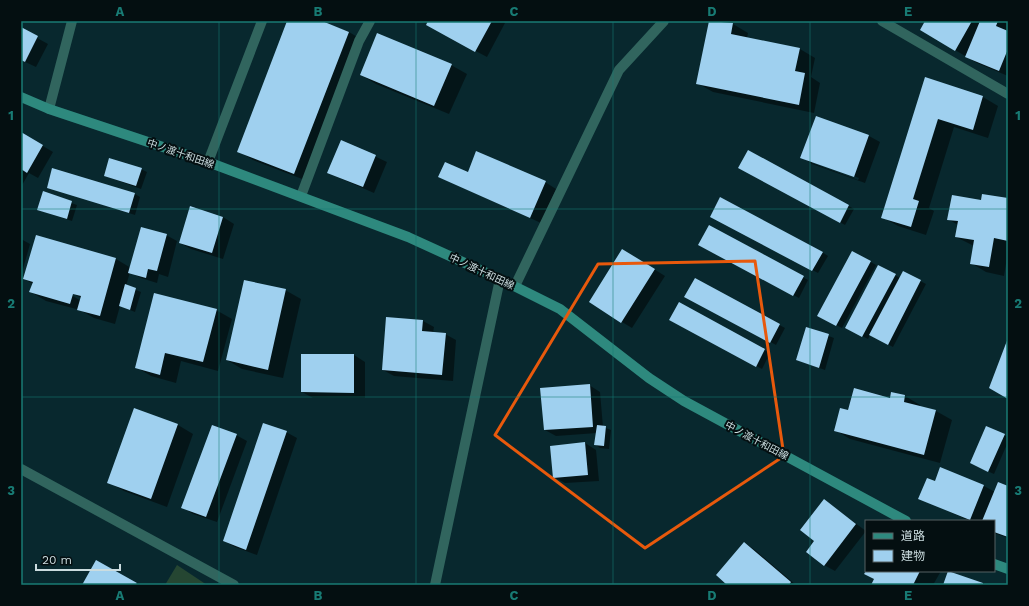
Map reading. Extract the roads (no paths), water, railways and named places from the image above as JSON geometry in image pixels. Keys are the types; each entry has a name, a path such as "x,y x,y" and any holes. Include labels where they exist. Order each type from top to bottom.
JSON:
{"main road":[{"name":"中ノ渡十和田線","path":"21,97 49,109 208,162 301,196 408,237 515,286 560,309 649,378 684,401 904,520"},
{"path":"995,564 1008,569"}],"street":[{"path":"49,109 72,21"},
{"path":"208,162 262,21"},
{"path":"301,196 359,41 370,21"},
{"path":"515,286 619,70 664,21"},
{"path":"882,21 1008,94"},
{"path":"435,585 500,279"},
{"path":"21,469 234,585"}]}
